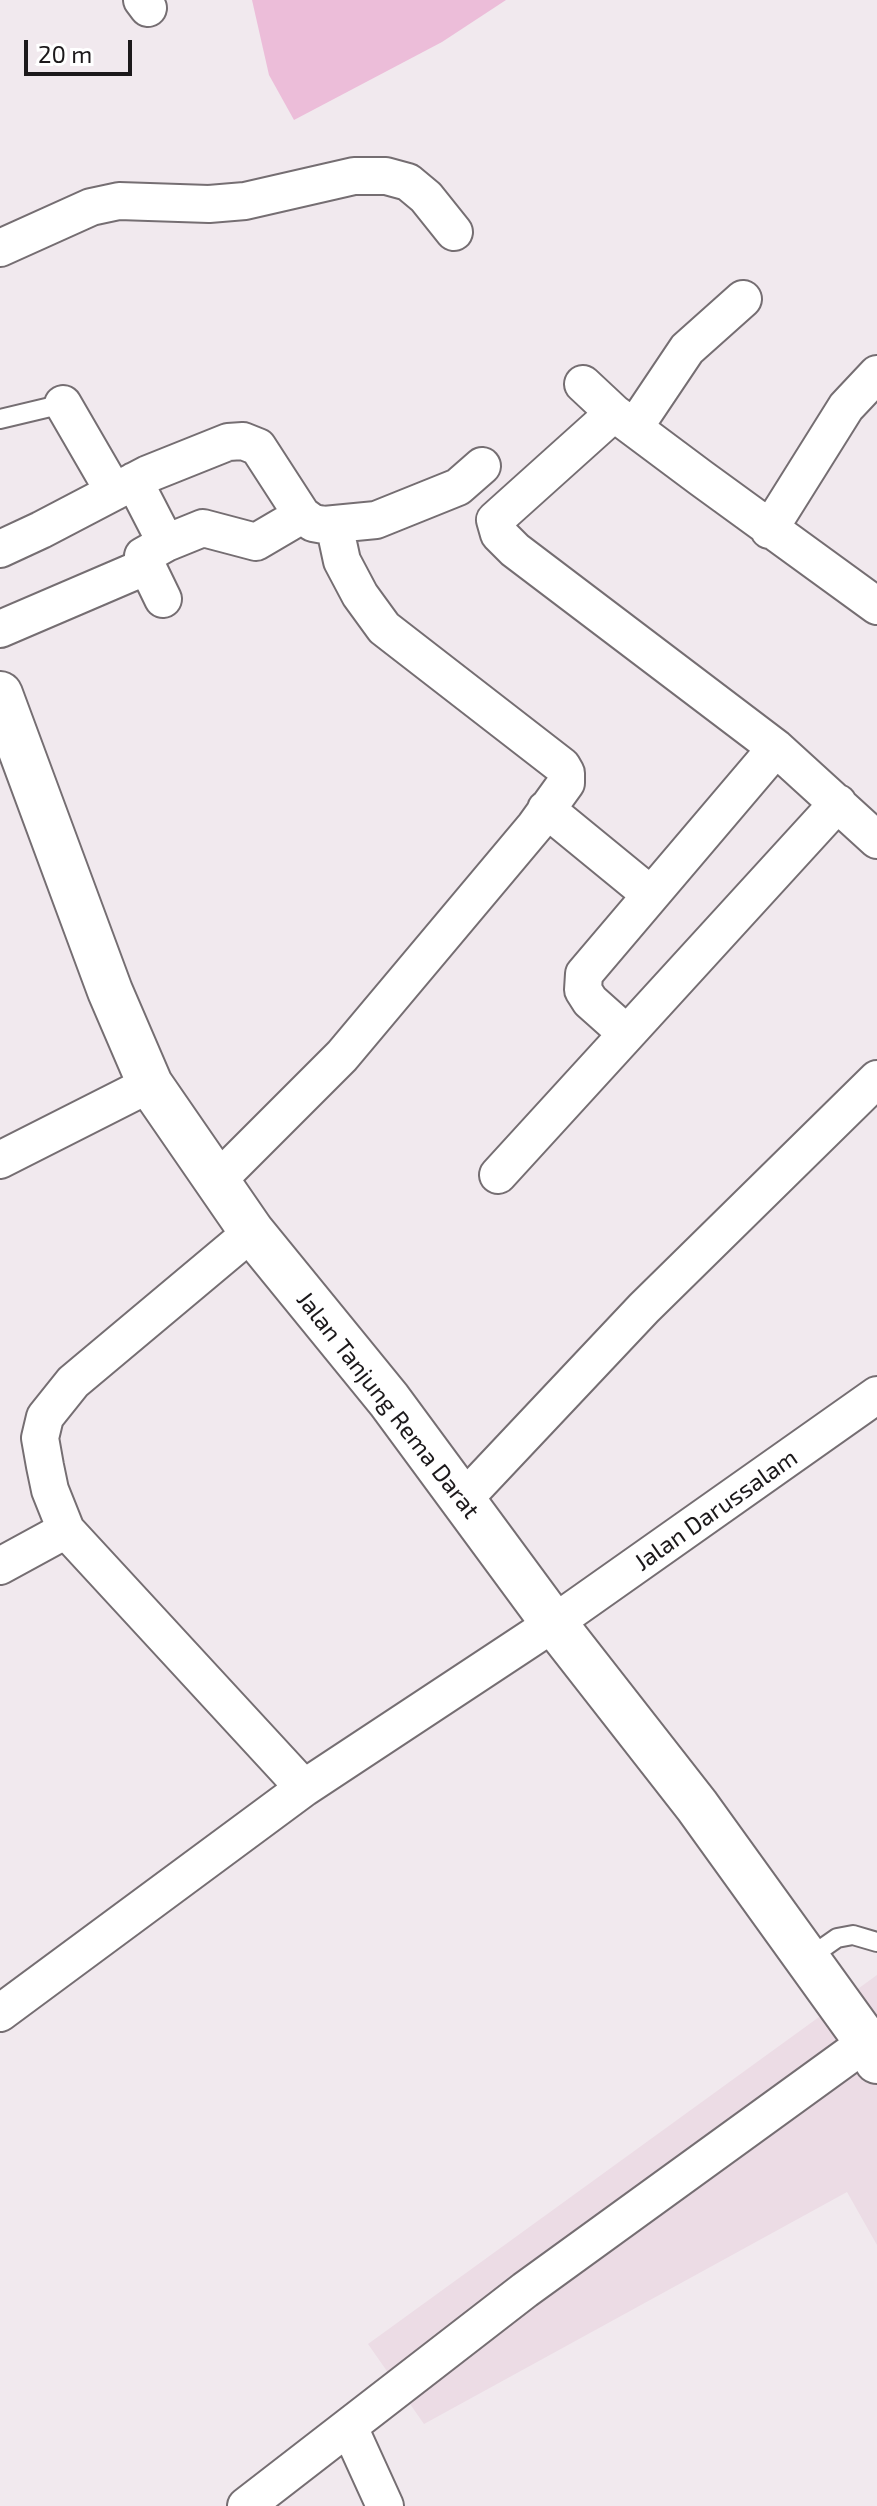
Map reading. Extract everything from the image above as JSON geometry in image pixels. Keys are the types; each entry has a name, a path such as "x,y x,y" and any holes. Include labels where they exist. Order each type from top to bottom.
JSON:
{"street":[{"path":"0,248 91,207 119,201 199,204 245,201 354,176 386,176 408,182 426,197 454,232"},
{"path":"743,299 687,349 624,420 495,520 499,534 515,550 776,748 877,840"},
{"path":"769,530 846,407 877,374"},
{"path":"583,384 624,420 769,530 877,606"},
{"path":"63,404 124,486 157,554 163,599"},
{"path":"0,549 209,447 243,441 258,447 318,520 360,595 384,628 562,766 566,773 566,783 464,913 342,1056 217,1181"},
{"path":"0,629 157,554 203,528 256,542 318,520 376,520 458,487 482,466"},
{"name":"Jalan Tanjung Rema Darat","path":"0,694 110,991 150,1084 252,1232 389,1400 554,1623 697,1806 872,2052"},
{"path":"627,1034 590,1001 583,990 584,974 776,748"},
{"path":"498,1175 838,803"},
{"path":"546,809 651,895"},
{"path":"463,1500 644,1308 877,1079"},
{"path":"0,1160 150,1084"},
{"path":"252,1232 73,1382 45,1417 40,1438 50,1490 66,1530 304,1788"},
{"name":"Jalan Darussalam","path":"0,2013 304,1788 554,1623 877,1395"},
{"path":"0,1566 66,1530"},
{"path":"246,2506 525,2290 872,2052"},
{"path":"349,2427 385,2506"}],"lane":[{"path":"0,419 63,404"},
{"path":"807,1959 837,1938 853,1935 877,1942"}],"shaded area":[{"path":"252,0 506,0 442,42 294,120 269,75"},
{"path":"877,1975 877,2245 847,2192 424,2424 368,2344"}]}
